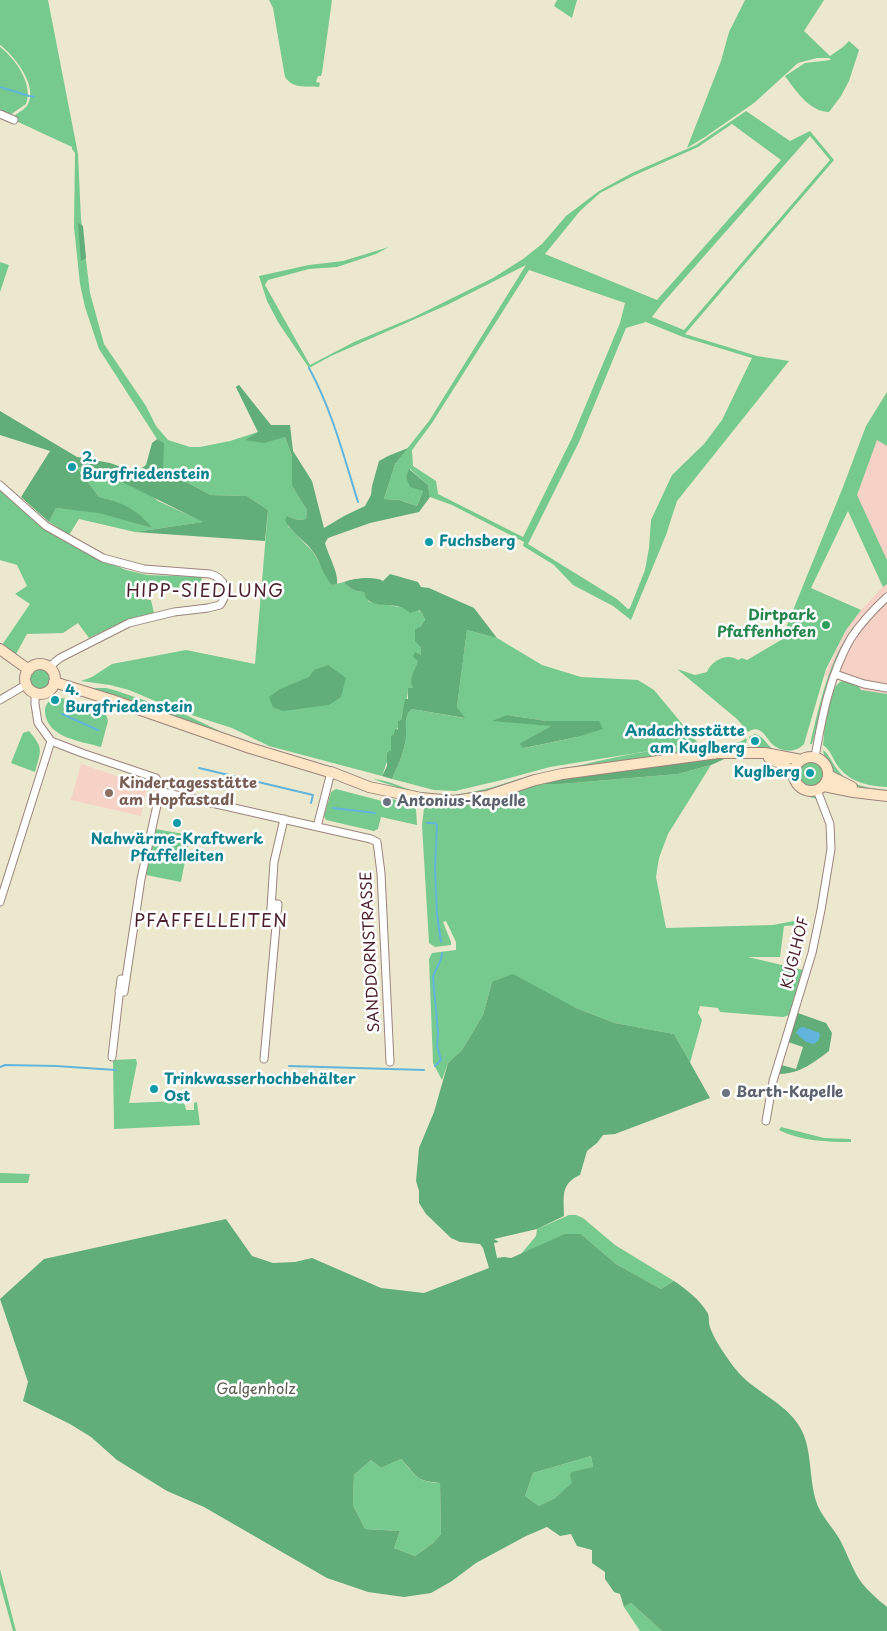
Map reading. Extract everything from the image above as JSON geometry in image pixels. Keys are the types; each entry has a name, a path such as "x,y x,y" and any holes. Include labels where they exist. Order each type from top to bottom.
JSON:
{"street":[{"path":"0,114 14,120"},
{"path":"0,485 46,526 104,558 144,569 210,574 220,578 225,585 225,596 220,605 167,613 129,623 60,658 49,667"},
{"path":"815,757 830,689 851,638 870,614 887,597"},
{"path":"0,649 29,670"},
{"path":"38,664 49,667 54,674 54,682 48,692 35,692 29,688 26,679 29,670 38,664"},
{"path":"835,674 864,684 887,688"},
{"path":"54,682 250,748 331,772 370,781 417,797 444,801 466,800 487,796 535,780 562,774 718,753 754,752 801,760"},
{"path":"0,700 27,684"},
{"path":"35,692 35,710 38,723 51,741 156,778 163,792"},
{"path":"0,902 51,741"},
{"path":"754,752 784,766 794,773"},
{"path":"820,788 828,775 825,764 815,757 807,757 801,760 797,764 794,773 796,782 807,791 820,788 887,796"},
{"path":"163,792 317,827 331,772"},
{"path":"828,775 864,793"},
{"name":"KUGLHOF","path":"766,1121 773,1081 812,954 831,849 830,824 820,788"},
{"path":"112,1057 121,979 126,980 141,879 157,805 163,792"},
{"path":"264,1059 278,904 272,904 274,862 284,820"},
{"name":"SANDDORNSTRASSE","path":"317,827 377,842 381,875 390,1062"}],"shaded area":[{"path":"887,392 887,783 842,681 824,676 846,630 861,610 883,587 849,511 866,426"},
{"name":"Kindertagesstätte am Hopfastadl","path":"81,764 147,786 141,816 71,800"}],"green space":[{"path":"0,0 48,0 78,154 81,219 90,293 104,344 146,406 156,426 168,440 190,447 230,441 258,432 236,387 239,385 268,427 285,437 292,456 292,486 307,510 306,519 298,520 287,516 288,526 313,552 332,585 344,582 352,589 364,592 369,602 418,610 422,613 425,620 415,640 421,648 421,655 414,671 413,688 408,688 401,720 391,743 391,750 382,776 269,746 232,728 179,711 129,690 81,681 92,677 112,664 186,650 255,664 268,510 247,496 211,495 163,470 163,443 157,439 99,349 85,307 80,284 74,227 75,153 72,147 14,120 13,117 28,104 30,89 18,63 0,45"},
{"path":"269,0 332,0 322,73 321,76 318,76 316,82 320,83 319,87 296,85 285,77 273,8"},
{"path":"557,0 577,0 572,18 554,6"},
{"path":"745,0 824,0 804,31 830,56 849,41 859,50 849,81 829,112 822,111 809,104 793,88 785,76 805,63 831,60 829,58 817,58 798,63 754,103 687,148 721,61 729,32"},
{"path":"0,47 12,58 22,72 27,89 28,97 26,104 10,115 0,111"},
{"path":"746,111 790,141 810,131 834,160 685,334 757,356 789,361 677,501 666,535 631,620 613,606 573,585 554,565 523,546 524,542 452,505 430,497 428,485 410,469 406,477 423,491 417,506 399,500 384,499 395,464 429,421 526,265 447,305 331,356 309,368 278,322 267,301 259,276 309,265 343,261 389,247 376,254 337,267 309,269 268,280 265,285 310,365 354,342 414,317 493,278 542,244 566,216 599,191 632,173 696,145","holes":["732,124 781,160 657,300 545,254 580,211 600,193 698,147","810,136 830,160 684,330 652,317","529,270 625,303 620,323 572,438 523,537 438,494 436,481 413,466 412,450 432,423","646,322 683,337 752,358 722,420 704,444 672,475 651,520 645,570 628,609 617,599 528,544 579,442 626,328"]},
{"path":"78,223 83,226 86,258 81,261"},
{"path":"0,262 9,265 0,292"},
{"path":"239,385 271,425 290,425 293,451 312,481 324,528 365,506 371,495 379,461 388,456 408,448 395,464 384,499 399,500 417,506 423,491 410,487 406,477 409,469 428,485 430,497 419,512 370,523 328,538 325,543 335,569 337,584 332,585 314,553 285,520 287,516 298,520 306,519 307,510 292,486 292,456 285,437 264,443 245,440 258,432 236,387"},
{"path":"887,392 887,446 877,440 857,495 887,560 887,584 883,587 848,511 811,588 861,610 846,630 826,669 804,744 796,749 783,750 771,743 759,730 756,729 748,732 737,719 677,669 695,675 707,672 712,664 724,657 747,660 781,640 866,426"},
{"path":"0,411 77,457 110,463 136,472 146,465 152,443 157,439 164,443 163,470 211,495 247,496 268,510 265,541 135,532 203,522 122,482 121,479 130,477 130,473 76,467 99,497 115,501 129,508 141,516 152,528 99,513 56,508 49,522 21,497 50,451 0,435"},
{"path":"75,467 130,473 130,477 158,501 204,522 135,532 79,519 69,535 49,522 56,508 99,512 152,528 111,500 99,497"},
{"path":"0,490 37,521 105,561 126,570 147,575 202,577 200,589 142,586 137,598 151,600 154,613 129,619 89,638 78,623 63,633 27,634 16,654 2,645 30,604 15,594 27,586 17,565 0,560"},
{"path":"390,574 418,582 421,587 429,588 474,608 497,638 467,630 457,707 465,718 412,709 406,719 404,749 392,779 382,776 387,766 387,753 391,750 391,736 398,729 398,721 401,720 405,699 408,699 408,688 413,688 412,677 418,661 413,657 415,652 421,655 421,648 415,641 415,629 420,627 425,620 419,610 410,613 398,606 374,603 366,598 364,592 352,589 344,582 364,578 375,578 383,581"},
{"path":"853,627 855,628 838,657 831,675 812,744 810,744 821,698 831,669 844,640"},
{"path":"467,630 497,638 542,665 581,677 638,680 654,690 698,743 550,767 455,791 434,790 392,779 404,749 406,719 409,712 412,709 464,718 457,707","holes":["507,715 547,721 599,721 577,737 525,748 520,744 551,726"]},
{"path":"328,665 346,678 341,697 329,705 283,711 273,707 269,697 280,689 309,677 314,670"},
{"path":"40,668 48,671 51,679 48,687 40,690 32,687 29,679 32,671"},
{"path":"842,681 857,685 861,690 887,694 887,787 873,786 853,779 842,771 830,752 823,745 829,700 837,685"},
{"path":"91,688 114,690 182,713 228,735 231,740"},
{"path":"57,698 87,704 105,711 108,721 101,747 66,737 51,727 47,720 45,708 48,702"},
{"path":"507,715 547,721 599,721 603,729 577,737 524,748 519,744 551,726 492,721"},
{"path":"29,731 40,750 35,772 11,763 23,733"},
{"path":"755,734 761,737 776,752 758,749 750,744 749,737"},
{"path":"746,738 747,741 742,748 536,776 635,754 675,747 736,743"},
{"path":"823,750 847,779 866,787 887,790 887,793 860,787 834,776"},
{"path":"731,756 711,765 678,774 560,784 536,784 562,779"},
{"path":"811,759 821,763 825,773 821,783 811,787 801,783 797,773 801,763"},
{"path":"711,765 668,834 659,858 656,877 666,928 773,925 794,921 802,925 784,926 780,957 748,957 803,970 790,1015 783,1017 720,1012 718,1008 700,1006 698,1013 702,1020 690,1063 674,1034 615,1023 576,1008 492,982 483,1015 462,1050 448,1063 442,1080 433,1063 429,959 432,953 456,950 456,942 446,921 443,922 451,945 435,947 429,943 422,825 424,809 429,804 452,807 487,801 536,784 560,784 678,774"},
{"path":"784,771 788,771 792,782 800,792 817,799 805,795 796,790"},
{"path":"522,778 523,780 482,792 451,798 433,797 416,793 373,779 386,781 422,793 447,795 473,792"},
{"path":"336,789 382,801 383,805 388,806 392,799 414,805 417,825 381,817 378,829 374,831 326,820 324,816 331,792"},
{"path":"155,829 190,835 181,882 146,875"},
{"name":"Galgenholz","path":"513,974 576,1008 615,1023 674,1034 710,1098 615,1134 603,1135 587,1151 580,1175 566,1187 564,1192 564,1216 537,1229 494,1239 499,1242 494,1243 497,1258 511,1258 565,1234 581,1234 616,1264 661,1289 674,1281 688,1291 704,1307 718,1344 738,1372 789,1413 802,1431 818,1506 840,1540 859,1579 887,1607 887,1631 662,1631 631,1603 624,1607 620,1594 614,1592 605,1579 605,1572 592,1563 592,1550 577,1546 571,1534 560,1536 547,1527 476,1563 452,1581 431,1593 404,1597 368,1592 327,1578 204,1507 167,1491 117,1460 91,1437 70,1424 23,1401 28,1382 0,1299 44,1259 226,1219 252,1256 273,1263 295,1262 312,1258 381,1288 424,1293 489,1268 480,1244 460,1242 451,1238 426,1214 419,1203 419,1191 416,1181 419,1148 434,1112 448,1063 462,1050 483,1015 492,982","holes":["591,1456 593,1467 572,1472 570,1475 572,1483 555,1498 539,1506 525,1496 533,1473","401,1459 417,1477 426,1481 440,1483 441,1534 433,1543 415,1556 394,1548 400,1531 365,1529 353,1505 354,1475 371,1460 381,1468"]},
{"path":"798,1013 826,1023 832,1033 829,1051 801,1069 780,1074 781,1065 796,1069 803,1047 788,1042"},
{"path":"136,1059 137,1063 129,1103 181,1101 185,1105 186,1110 194,1110 194,1103 197,1102 200,1125 114,1129 113,1060"},
{"path":"781,1127 824,1138 851,1139 851,1142 805,1139 779,1130"},
{"path":"0,1173 30,1174 28,1183 0,1183"},
{"path":"569,1215 583,1218 615,1245 674,1281 661,1289 616,1264 581,1234 521,1254 536,1236 537,1229"},
{"path":"591,1456 593,1467 555,1498 539,1506 525,1496 533,1473"},
{"path":"401,1459 417,1477 433,1483 440,1483 441,1534 433,1543 415,1556 394,1548 400,1531 365,1529 353,1505 354,1475 371,1460 381,1468"},
{"path":"0,1569 16,1631 13,1631 0,1584"},
{"path":"631,1603 662,1631 640,1631 624,1607"}],"water":[{"path":"803,1027 820,1033 819,1040 814,1044 806,1042 796,1033 799,1028"}],"waterway":[{"path":"0,87 29,96"},
{"path":"309,368 331,417 358,502"},
{"path":"62,714 98,730"},
{"path":"199,768 313,795 311,803"},
{"path":"333,808 375,813"},
{"path":"427,823 435,823 437,825 435,868 437,914 441,942"},
{"path":"435,1066 441,1060 437,1046 438,1033 433,977 441,960 442,953"},
{"path":"0,1067 5,1065 56,1066 116,1070"},
{"path":"289,1066 424,1070"}],"place":[{"name":"2. Burgfriedenstein","path":"72,467"},
{"name":"Fuchsberg","path":"429,542"},
{"name":"Dirtpark Pfaffenhofen","path":"826,625"},
{"name":"4. Burgfriedenstein","path":"55,700"},
{"name":"Andachtsstätte am Kuglberg","path":"755,741"},
{"name":"Kuglberg","path":"810,773"},
{"name":"Kindertagesstätte am Hopfastadl","path":"109,793"},
{"name":"Antonius-Kapelle","path":"387,802"},
{"name":"Nahwärme-Kraftwerk Pfaffelleiten","path":"177,823"},
{"name":"Trinkwasserhochbehälter Ost","path":"154,1089"},
{"name":"Barth-Kapelle","path":"726,1093"}],"district":[{"name":"HIPP-SIEDLUNG","path":"205,592"},
{"name":"PFAFFELLEITEN","path":"211,922"}]}
